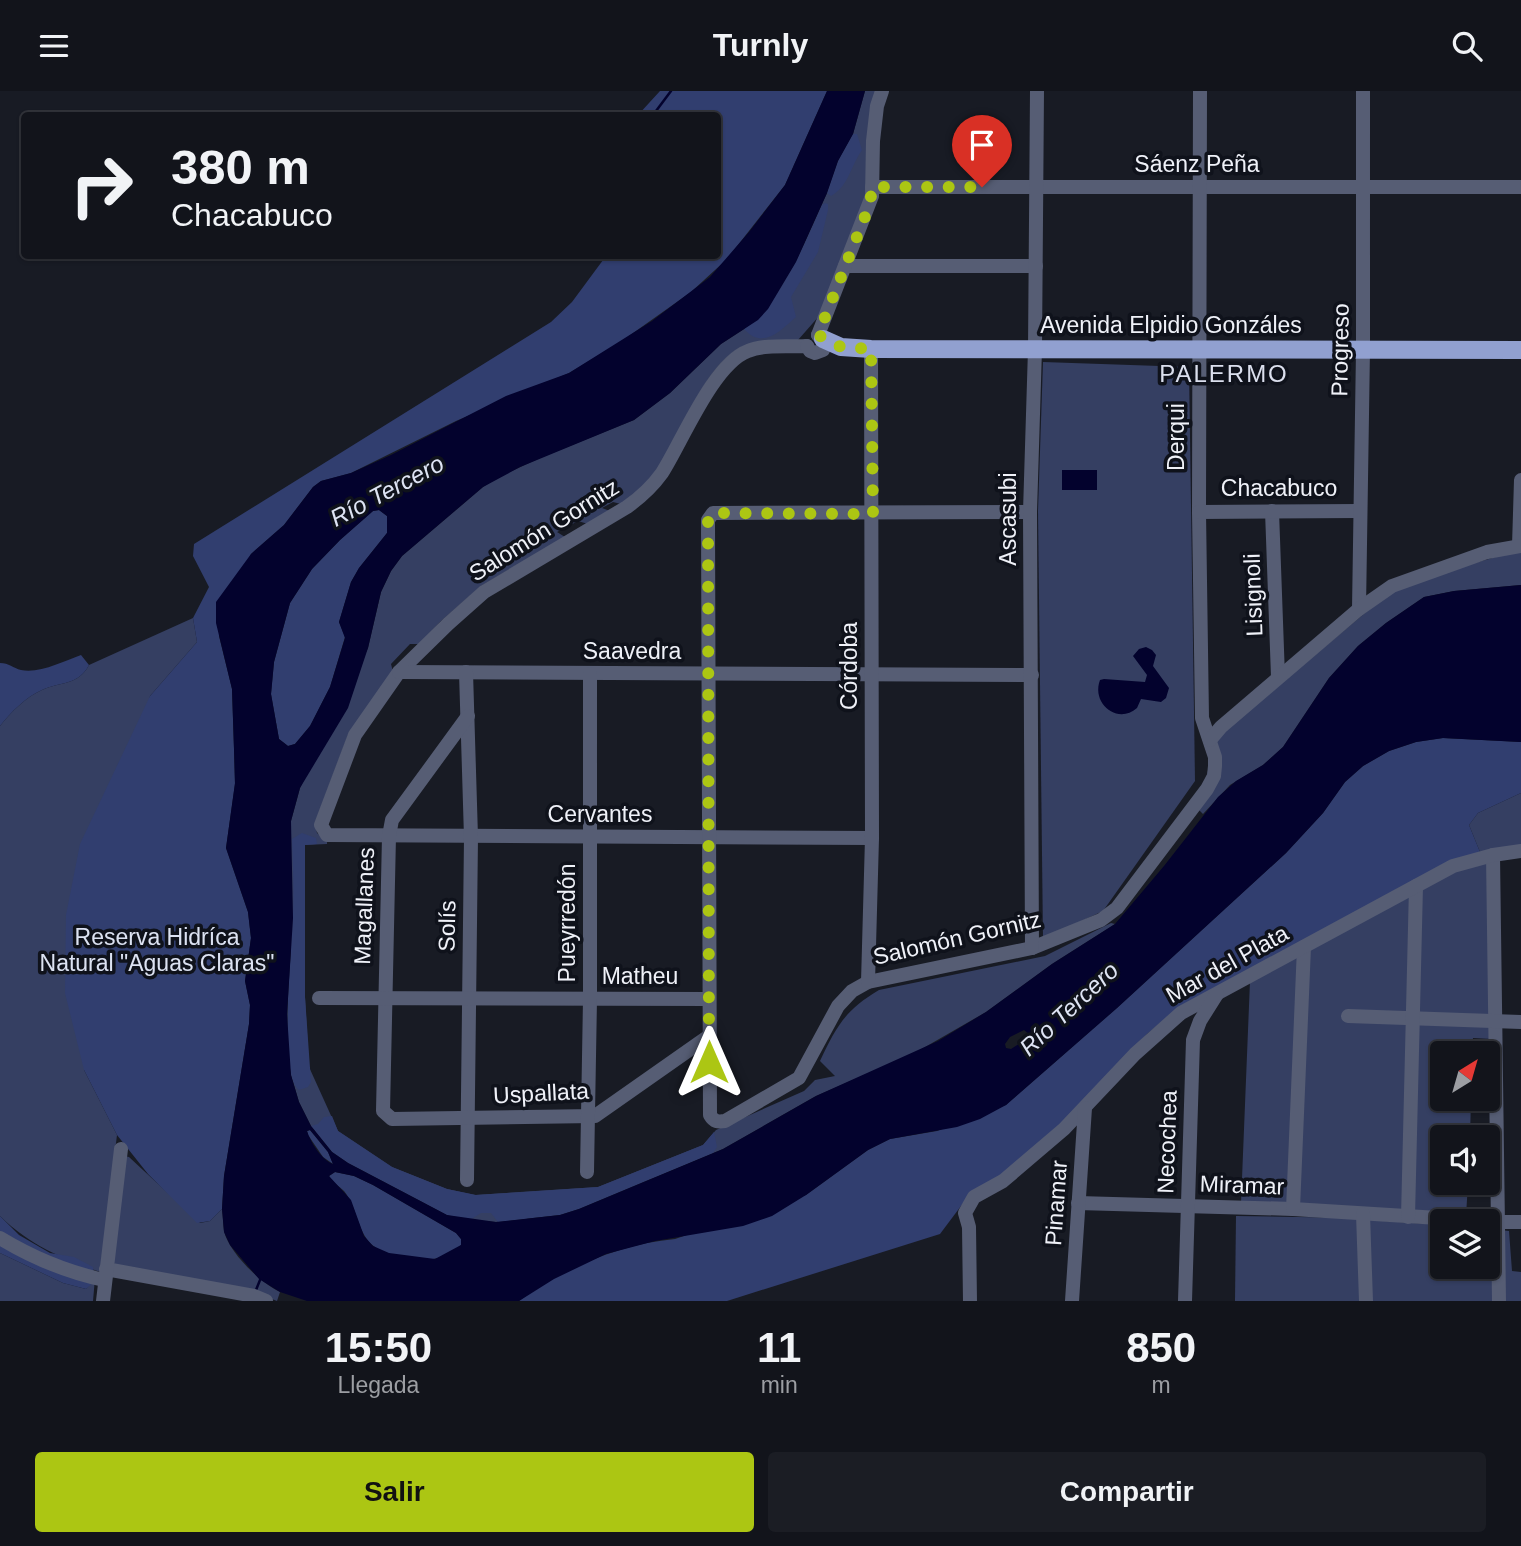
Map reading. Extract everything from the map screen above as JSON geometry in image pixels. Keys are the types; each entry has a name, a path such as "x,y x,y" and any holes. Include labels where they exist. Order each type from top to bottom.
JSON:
{"main road":[{"name":"Avenida Elpidio Gonzáles","path":"816,343 848,349 1521,349"}],"street":[{"path":"816,343 870,204 873,141 877,106 882,91"},
{"name":"Ascasubi","path":"1032,948 1030,512 1035,349 1037,91"},
{"name":"Derqui","path":"1200,91 1199,512 1202,718 1210,740"},
{"name":"Progreso","path":"1359,609 1363,91"},
{"name":"Sáenz Peña","path":"872,187 1521,187"},
{"path":"845,266 1036,266"},
{"name":"Salomón Gornitz","path":"327,835 321,825 350,744 399,672 484,592 627,507 647,492 666,467 714,384 737,357 751,349 816,343"},
{"name":"Córdoba","path":"868,982 872,838 871,349"},
{"path":"1210,740 1278,677 1359,609 1392,586 1487,552 1520,546 1521,480"},
{"name":"Chacabuco","path":"1199,512 1359,510"},
{"name":"Lisignoli","path":"1272,511 1278,677"},
{"path":"709,1035 708,520 713,513 1030,512"},
{"name":"Saavedra","path":"399,672 1032,675"},
{"name":"Solís","path":"466,672 471,837 467,1180"},
{"name":"Pueyrredón","path":"587,1173 590,674"},
{"name":"Magallanes","path":"392,1119 383,1111 389,836 392,820 468,716"},
{"name":"Salomón Gornitz","path":"709,1035 710,1115 718,1122 725,1121 799,1078 838,1006 852,991 868,982 1032,948 1101,921 1117,908 1207,789 1216,766 1210,740"},
{"name":"Cervantes","path":"327,835 872,838"},
{"name":"Mar del Plata","path":"970,1301 970,1227 965,1213 974,1197 1012,1174 1085,1108 1168,1023 1219,991 1453,866 1493,855 1521,851"},
{"path":"1491,1209 1495,1021 1493,855"},
{"path":"1408,1217 1416,886"},
{"path":"1293,1209 1304,947"},
{"name":"Necochea","path":"1185,1301 1193,1039 1200,1021 1219,991"},
{"name":"Matheu","path":"319,998 709,999"},
{"path":"1348,1016 1521,1021"},
{"path":"1168,1023 1185,1028 1193,1039"},
{"name":"Uspallata","path":"392,1119 595,1116 709,1035"},
{"name":"Pinamar","path":"1072,1301 1085,1108"},
{"path":"103,1301 121,1149"},
{"name":"Miramar","path":"1078,1203 1293,1209 1430,1218"},
{"path":"1363,1214 1366,1301"},
{"name":"Miramar","path":"1500,1222 1521,1222"},
{"path":"0,1238 43,1261 75,1273 254,1296 265,1301"},
{"path":"1497,1279 1499,1301"}],"shaded area":[{"path":"865,91 877,91 866,197 820,315 798,340 741,347 727,357 703,387 666,457 649,481 621,504 613,502 602,508 610,511 588,524 578,521 557,532 565,537 481,586 419,644 410,644 391,664 393,672 348,735 315,823 317,833 327,844 305,845 305,997 309,1067 338,1131 392,1167 447,1189 475,1195 598,1187 703,1145 716,1130 804,1091 815,1080 835,1076 820,1061 826,1049 850,1012 879,990 1045,956 1111,923 1115,924 1052,964 986,1012 913,1054 816,1096 723,1149 655,1177 525,1219 496,1222 447,1215 416,1198 311,1126 299,1102 291,1075 291,821 300,788 368,648 381,592 402,556 483,487 499,477 634,420 670,393 721,344 758,320 796,262 827,193 838,161 853,134"},
{"path":"1043,362 1189,367 1195,781 1103,911 1043,939 1038,511"},
{"path":"1521,552 1521,585 1454,591 1424,597 1386,623 1358,646 1329,678 1283,747 1263,765 1230,785 1203,814 1199,810 1214,744 1228,728 1390,592 1418,579"},
{"path":"193,618 197,642 150,696 84,1070 117,1135 100,1272 47,1250 0,1216 0,726 19,705 36,693 74,680 85,672 89,665"},
{"path":"1521,793 1521,845 1480,852 1469,825 1478,813"},
{"path":"1487,863 1492,1039 1430,1041 1430,1111 1471,1111 1470,1125 1430,1125 1430,1195 1467,1195 1466,1209 1430,1209 1430,1214 1241,1203 1250,981 1458,869"},
{"path":"124,1156 129,1157 200,1223 210,1221 222,1209 224,1231 232,1249 255,1275 280,1292 277,1301 254,1292 116,1265 113,1262"},
{"path":"1236,1216 1358,1220 1360,1301 1235,1301"},
{"path":"1369,1220 1430,1224 1430,1279 1500,1279 1500,1230 1509,1231 1512,1271 1521,1272 1521,1301 1371,1301"},
{"path":"0,1253 63,1283 86,1289 95,1278 93,1301 0,1301"}],"green space":[{"name":"Reserva Hidríca Natural \"Aguas Claras\"","path":"660,91 827,91 785,185 727,259 691,292 619,343 569,373 456,421 351,473 321,481 313,487 284,525 251,554 219,636 232,689 234,749 235,784 226,848 248,912 251,938 245,981 250,1005 249,1024 224,1176 222,1209 210,1221 197,1223 148,1174 117,1135 84,1070 65,993 66,915 80,844 150,696 197,642 193,618 209,587 193,556 194,544 551,322 572,302 604,259 721,259 721,112 641,112"},
{"path":"853,134 857,134 862,150 846,182 831,196 827,193 838,161"},
{"path":"825,203 828,204 828,210 818,252 791,297 796,317 771,336 758,338 751,335 744,329 769,305 780,289"},
{"path":"379,510 387,516 387,533 351,582 339,622 345,637 330,687 310,726 295,744 288,746 279,739 271,694 274,662 290,603 312,569 340,540 373,511"},
{"path":"81,655 89,665 80,677 36,693 19,705 0,726 0,663 28,671"},
{"path":"1443,738 1521,742 1521,793 1478,813 1469,825 1480,852 1177,1009 1147,1034 1076,1113 1001,1180 967,1198 940,1234 727,1301 519,1301 554,1278 593,1259 634,1246 675,1239 806,1195 868,1150 890,1139 937,1131 1006,1105 1117,1008 1286,853 1323,813 1345,782 1363,766 1389,751 1416,742"},
{"path":"302,833 316,838 317,844 305,845 305,997 311,1082 308,1087 299,1090 292,1079 287,1035 293,906 292,839"},
{"path":"332,1116 338,1131 392,1167 447,1189 476,1195 598,1187 703,1145 714,1132 717,1147 713,1153 560,1215 498,1222 491,1213 481,1213 470,1220 447,1215 332,1152 311,1126 318,1124 324,1117"},
{"path":"310,1130 328,1152 333,1164 323,1157 308,1135 307,1131"},
{"path":"335,1172 354,1176 373,1185 456,1233 461,1239 461,1245 444,1256 426,1259 400,1257 377,1248 366,1238 344,1191 329,1176"},
{"path":"0,1216 19,1235 50,1253 74,1257 93,1267 95,1281 86,1289 63,1283 0,1253"}],"water":[{"name":"Río Tercero","path":"827,91 865,91 853,134 838,161 827,193 796,262 768,309 758,320 721,344 670,393 634,420 520,467 483,487 402,556 381,592 368,648 348,708 300,788 291,821 293,918 287,1014 291,1075 299,1102 311,1126 332,1152 447,1215 496,1222 560,1215 723,1149 816,1096 938,1041 986,1012 1052,964 1115,924 1218,797 1283,747 1329,678 1358,646 1424,597 1454,591 1521,585 1521,742 1443,738 1416,742 1389,751 1363,766 1345,782 1323,813 1286,853 1117,1008 1006,1105 980,1119 957,1127 890,1139 868,1150 772,1216 743,1226 655,1241 606,1254 554,1279 519,1301 307,1301 280,1292 259,1279 230,1245 224,1232 224,1176 249,1024 250,1005 245,981 251,938 248,912 226,848 235,783 232,689 216,623 216,602 251,554 284,525 313,487 321,481 351,473 506,396 569,373 652,321 710,277 785,185","holes":["379,510 387,516 387,533 351,582 339,622 345,638 330,687 310,726 295,744 288,746 279,739 271,694 274,662 290,603 312,569 373,511","1024,1030 1029,1034 1011,1049 1006,1048 1005,1044 1010,1037","310,1130 328,1152 333,1164 317,1150 307,1131","335,1172 354,1176 373,1185 456,1233 461,1239 461,1245 435,1259 389,1253 373,1246 364,1236 351,1200 329,1176"]},
{"path":"1062,470 1097,470 1097,490 1062,490"},
{"path":"1146,647 1156,655 1153,666 1169,688 1166,698 1161,702 1141,699 1137,708 1130,713 1115,713 1103,704 1099,697 1100,680 1145,682 1147,675 1133,656 1139,649"}],"waterway":[{"path":"655,112 671,91"},
{"path":"256,1290 260,1280"}],"district":[{"name":"PALERMO","path":"1224,374"}],"route":[{"path":"709,1062 708,520 713,513 873,514 871,349 848,349 828,342 818,335 870,204 872,187 982,187"}]}
